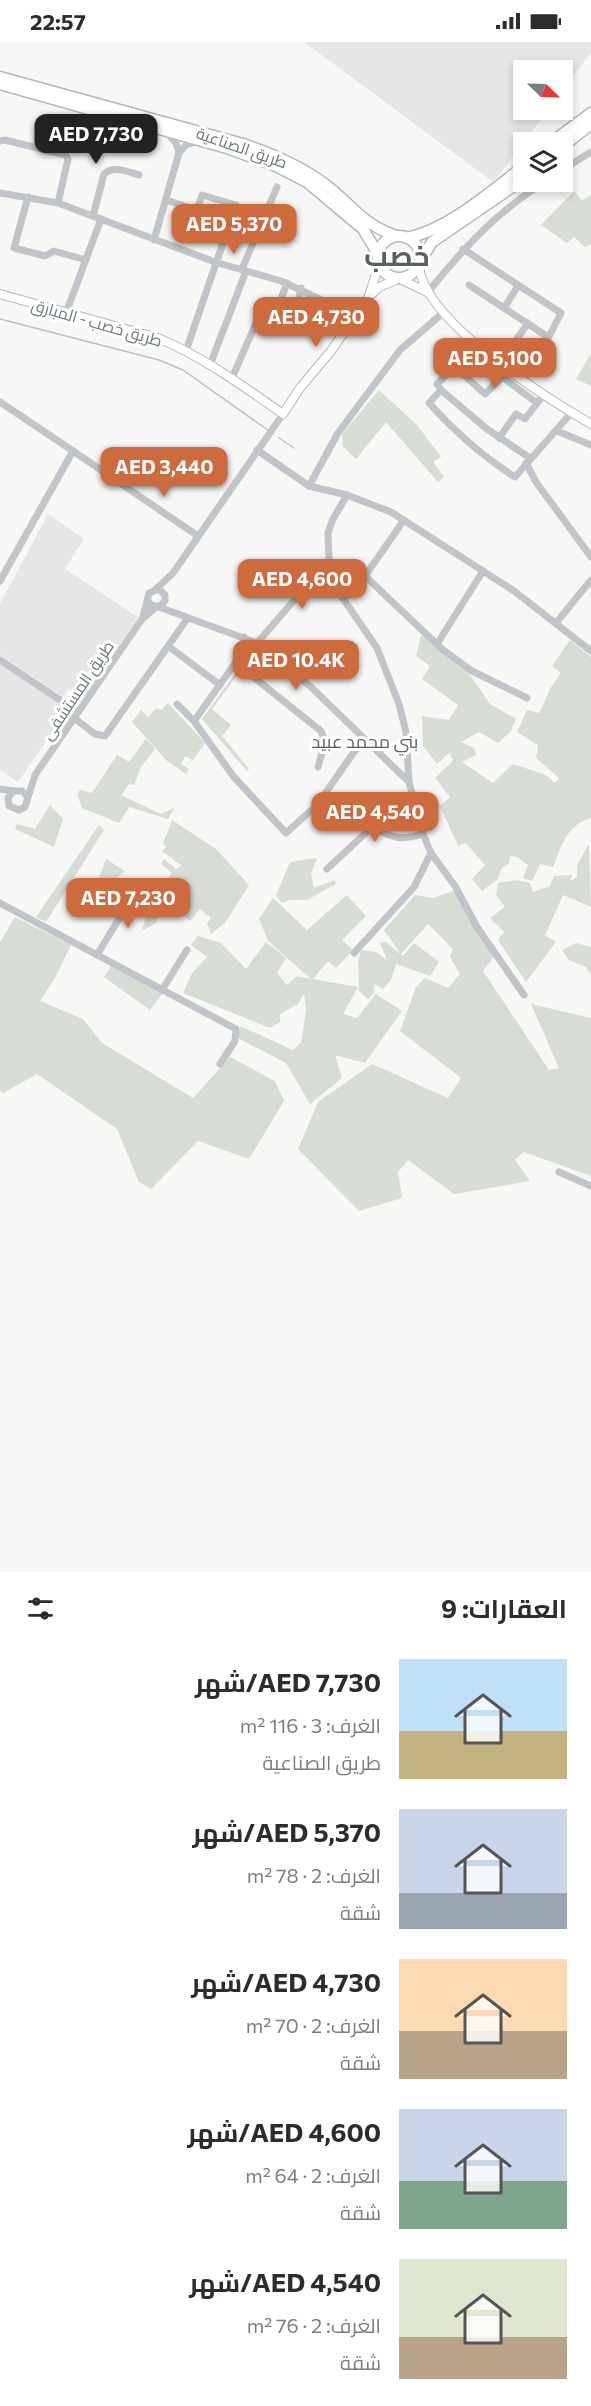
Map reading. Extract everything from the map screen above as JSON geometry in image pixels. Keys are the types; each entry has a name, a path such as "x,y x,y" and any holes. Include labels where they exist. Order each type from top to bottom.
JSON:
{"highway":[{"name":"طريق الصناعية","path":"0,77 243,144 271,154 310,174 370,225 402,237"},
{"name":"طريق الصناعية","path":"0,84 199,140 276,166 307,182 363,229 378,259"},
{"path":"565,132 591,113"},
{"path":"573,138 591,124"},
{"path":"513,174 432,230 382,244 378,259 384,273 399,279 414,273 432,242 513,187"},
{"path":"402,237 418,247 420,263"}],"main road":[{"path":"369,296 378,259"},
{"path":"420,263 421,278 428,292 444,312 478,345 523,380 591,424"},
{"path":"283,414 369,296 379,287 399,279 428,292"},
{"name":"طريق خصب - المبارق","path":"0,294 158,338 186,351 232,378 283,414"}],"street":[{"path":"165,131 176,143 179,153"},
{"path":"0,141 5,140 66,155 68,159 58,203"},
{"path":"154,240 179,153 186,145 199,140"},
{"path":"573,163 591,152"},
{"path":"93,216 104,174 112,169 139,175"},
{"path":"210,365 277,187"},
{"path":"428,292 463,249 500,213 530,192"},
{"path":"0,193 58,203 215,262 301,288 356,316"},
{"path":"166,200 197,210 202,195 236,205 186,351"},
{"path":"28,198 14,248 45,256 54,251 86,260"},
{"path":"66,313 101,219"},
{"path":"463,249 561,313 540,354 523,380"},
{"path":"273,320 287,283"},
{"path":"469,285 548,337"},
{"path":"504,308 518,286"},
{"path":"232,378 260,314 292,326 301,288"},
{"path":"309,486 338,434 400,350 444,312"},
{"path":"500,363 528,323"},
{"path":"478,345 437,384 441,390 528,461 536,482 591,557"},
{"path":"470,353 537,403"},
{"path":"454,366 485,394 501,378"},
{"path":"441,390 429,403 484,457 515,477 558,431 572,412"},
{"path":"499,438 516,414 525,419 544,394"},
{"path":"0,402 198,536"},
{"path":"177,612 151,605 148,601 149,592 156,589 173,573 283,414"},
{"path":"558,431 591,445"},
{"path":"257,450 309,486 347,495 391,512 483,571 591,651"},
{"path":"0,581 3,569 73,451"},
{"path":"347,495 328,533 333,584 377,648 399,704 406,732 409,782 430,853 455,886 477,927 524,994"},
{"path":"342,597 365,576 404,520"},
{"path":"257,643 329,560"},
{"path":"437,644 483,571"},
{"path":"158,607 164,603 173,573"},
{"path":"365,576 437,644 472,671 527,698"},
{"path":"556,623 591,581"},
{"path":"156,589 161,591 177,612 187,619 257,643 311,687 409,782"},
{"name":"طريق المستشفى","path":"27,796 35,775 142,619 148,601"},
{"name":"طريق المستشفى","path":"142,619 158,607"},
{"path":"0,660 76,715 95,734 105,736 187,619"},
{"path":"194,720 241,655 244,637"},
{"path":"168,646 220,685"},
{"path":"236,663 321,731 325,742 318,767"},
{"path":"177,704 194,720 233,776 286,833 317,805 365,741"},
{"name":"طريق المستشفى","path":"15,790 35,775"},
{"path":"0,789 22,791 27,796 27,803 19,810 12,808 0,795"},
{"path":"8,802 9,795 15,790"},
{"path":"327,869 372,827 387,836 405,840 423,834"},
{"path":"354,953 414,886 430,853"},
{"path":"97,955 137,889"},
{"path":"0,903 236,1029 235,1041 220,1064"},
{"path":"162,990 187,950"},
{"path":"559,1172 591,1186"}],"shaded area":[{"path":"304,42 591,42 591,52 573,76 573,60 513,60 513,120 540,120 531,132 513,132 513,156 492,181"},
{"path":"574,191 582,200 591,195 591,244 585,247 574,237 567,243 541,225"},
{"path":"591,353 591,386 576,379"},
{"path":"379,390 417,425 441,457 433,462 444,477 438,482 386,422 356,459 343,447 342,434"},
{"path":"48,514 84,539 65,569 138,617 83,699 68,689 63,697 0,655 0,604"},
{"path":"421,635 463,665 490,704 516,719 511,731 498,743 479,732 461,742 474,748 476,755 462,762 493,783 513,764 546,775 555,783 559,778 536,758 538,745 517,732 527,710 539,713 551,687 561,673 552,666 570,640 591,657 591,818 576,826 566,837 553,867 540,864 532,881 523,878 528,865 517,857 510,856 509,863 501,869 498,879 482,891 472,879 485,865 466,843 458,846 440,806 450,797 435,778 453,761 450,752 437,764 423,746 422,716 449,720 458,705 422,679 430,666 416,656"},
{"path":"0,663 74,713 63,729 57,726 18,782 0,770"},
{"path":"237,671 239,673 212,709 231,725 222,736 249,769 247,771 202,719"},
{"path":"168,703 205,743 193,760 185,756 181,764 189,769 186,774 167,761 132,722 141,710 148,717 156,708 162,710"},
{"path":"146,739 155,749 141,767 134,785 129,784 121,795 161,814 174,808 168,819 129,807 119,823 82,808 77,794 80,790 92,793 117,755 129,762"},
{"path":"50,805 63,819 54,847 15,829 17,824 35,829"},
{"path":"172,820 216,849 249,885 225,923 211,934 207,923 211,918 200,909 190,921 157,891 172,873 161,864 164,859 176,869 182,866 162,851 166,847 163,843"},
{"path":"99,825 104,830 46,922 36,917"},
{"path":"589,844 591,907 563,895 545,935 556,942 526,982 498,940 504,932 490,918 505,907 496,895 498,883 517,880 530,883 533,892 550,886 554,876 572,875 570,881 577,877 577,865"},
{"path":"317,858 311,874 314,888 335,880 336,884 307,900 289,900 282,903 276,895 290,862"},
{"path":"106,859 125,871 104,889 96,885"},
{"path":"456,890 496,954 483,971 549,1070 559,1068 531,1004 591,1018 591,1176 524,1152 515,1160 530,1181 454,1194 408,1160 398,1172 402,1198 359,1211 298,1149 318,1102 372,1064 448,1098 461,1078 400,1031 416,987 425,978 448,988 460,974 450,957 453,949 428,924 401,954 384,930 415,895 433,898"},
{"path":"347,895 366,916 342,940 353,950 336,968 328,961 313,979 358,987 343,1014 357,1018 376,994 402,1011 365,1063 335,1055 342,1078 310,1104 286,1063 238,1038 240,1026 293,1050 301,1043 306,1010 304,994 298,1004 280,1014 280,1022 270,1028 183,993 192,973 207,957 191,945 198,936 221,943 246,969 266,942 286,958 277,973 287,985 297,976 311,979 268,941 259,919 273,898 307,930"},
{"path":"154,898 161,908 156,923 142,931 146,917 130,908 137,903"},
{"path":"15,917 71,945 56,976 40,1001 83,1019 102,1043 193,1098 230,1057 275,1081 284,1101 249,1159 198,1141 151,1189 139,1182 117,1129 37,1074 3,1093 0,1091 0,942"},
{"path":"386,942 403,956 414,943 439,962 430,976 396,964 391,980 383,989 374,984 374,993 368,999 359,991 358,961 361,950 376,952 387,960 380,943"},
{"path":"576,943 591,947 591,976 586,967 569,960 562,950"},
{"path":"112,965 163,993 150,1010 104,977"}],"waterway":[{"path":"0,319 159,360 183,370 269,431"},
{"path":"279,438 294,448"}],"district":[{"name":"خصب","path":"397,255"},
{"name":"بني محمد عبيد","path":"365,741"}]}
